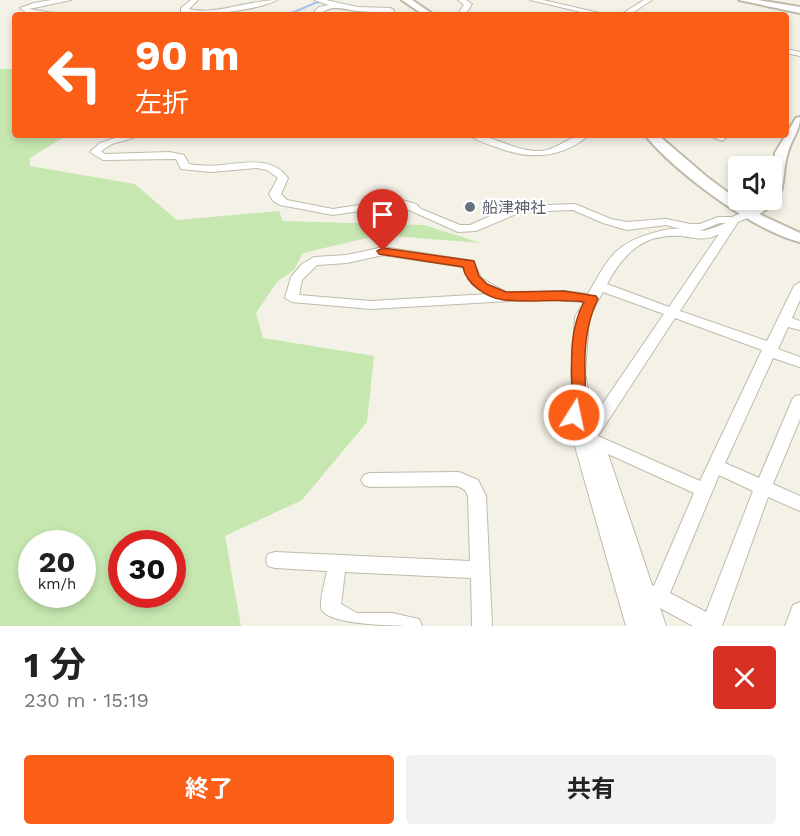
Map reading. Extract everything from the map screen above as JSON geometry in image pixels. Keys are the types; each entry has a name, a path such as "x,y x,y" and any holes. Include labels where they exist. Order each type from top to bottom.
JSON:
{"street":[{"path":"35,12 27,11 24,8 68,0"},
{"path":"188,12 184,10 195,0"},
{"path":"219,12 274,0"},
{"path":"317,0 357,9 390,10 389,12"},
{"path":"406,0 425,12"},
{"path":"463,0 468,4 463,12"},
{"path":"533,0 590,12"},
{"path":"629,12 649,0"},
{"path":"743,0 800,10"},
{"path":"318,12 338,4"},
{"path":"656,626 642,593 590,443 574,415 580,388 578,374 582,318 621,252 637,241 671,232 708,235 768,204 779,185 780,156 800,120"},
{"path":"127,138 106,144 95,152 103,157 116,158 170,155 180,157 185,166 203,170 260,164 279,172 283,178 275,194 277,199 284,203 333,212 399,202 458,228 472,229 506,213 521,209 574,207 607,221 627,226 666,222 690,228 702,227 718,220 731,224"},
{"path":"482,138 512,150 531,154 551,152 578,138"},
{"path":"654,138 683,164 748,214 784,233 800,238"},
{"path":"590,443 731,224"},
{"path":"504,296 483,287 469,270 470,264 383,251 347,259 314,261 302,271 291,293 292,298 371,305 504,296 564,295 592,299"},
{"path":"600,286 800,362"},
{"path":"636,626 642,593 717,467 799,290"},
{"path":"785,321 800,326"},
{"path":"642,593 711,626 763,488 800,400"},
{"path":"590,443 704,490"},
{"path":"717,467 800,504"},
{"path":"370,480 459,479 472,485 477,496 482,626"},
{"path":"275,560 480,570"},
{"path":"337,563 331,608 355,622 392,622 412,626"}],"green space":[{"path":"0,69 12,69 12,138 62,138 30,158 30,166 135,184 177,220 279,211 283,221 424,225 481,243 380,235 303,253 294,270 277,282 256,313 263,338 374,356 367,422 302,500 225,536 241,626 0,626"}],"waterway":[{"path":"294,12 315,3 330,0"}],"place":[{"name":"船津神社","path":"470,207"}],"route":[{"path":"383,251 470,264 469,270 483,287 504,296 564,295 592,299 582,318 577,382 580,388 574,415"}]}
